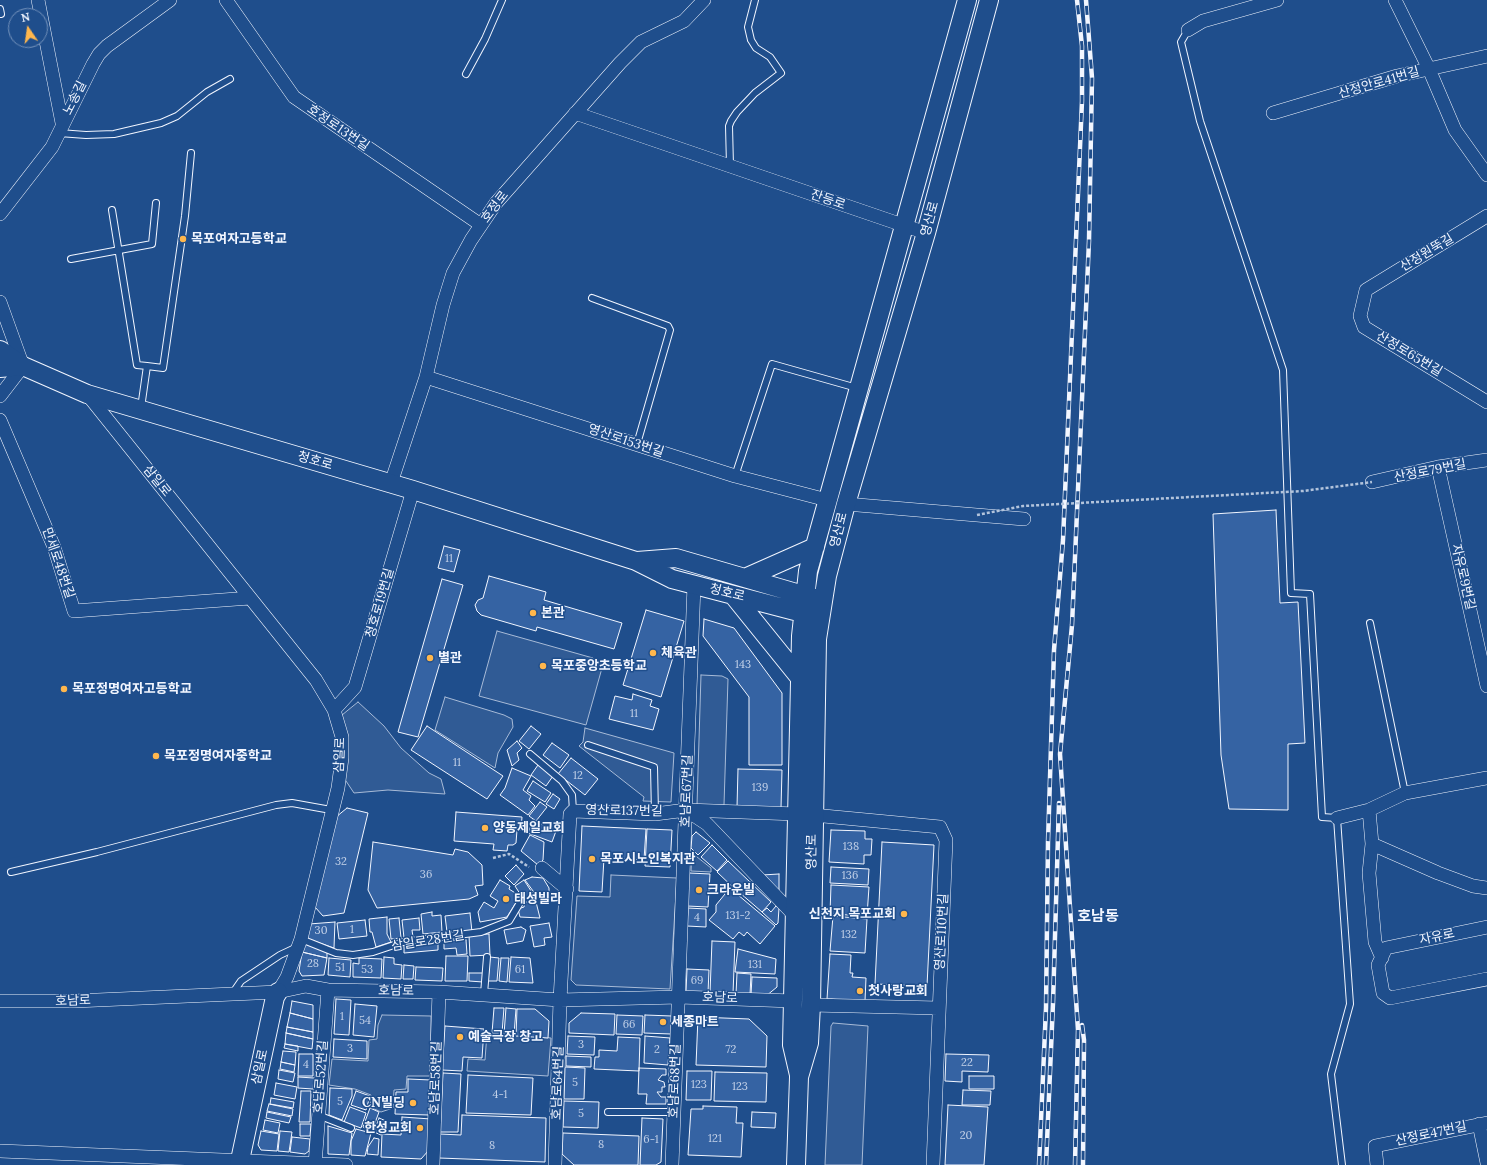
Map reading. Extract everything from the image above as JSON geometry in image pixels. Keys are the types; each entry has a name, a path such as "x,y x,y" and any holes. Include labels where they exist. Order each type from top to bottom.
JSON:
{"street":[{"path":"38,0 61,128"},
{"name":"노송길","path":"0,214 52,147 92,64 107,46 170,0"},
{"name":"호정로13번길","path":"226,0 294,98 481,225"},
{"name":"호정로","path":"392,483 426,377 443,306 453,273 481,225 496,203 575,113 641,42 684,21 704,0"},
{"name":"영산로","path":"799,1077 809,1043 811,1005 800,678 801,636 808,571 967,0"},
{"name":"영산로","path":"796,1165 799,1077 792,1045 795,916 805,815 817,639 827,576 846,504 926,233 989,0"},
{"path":"1188,30 1204,21 1277,0"},
{"path":"1395,0 1429,69 1455,130 1486,171"},
{"name":"산정안로41번길","path":"1272,113 1397,76 1487,56"},
{"name":"잔등로","path":"575,113 926,233"},
{"name":"산정원뚝길","path":"1366,290 1487,216"},
{"name":"산정로65번길","path":"1366,290 1360,316 1364,327 1487,402"},
{"path":"0,302 23,366"},
{"name":"청호로","path":"0,350 23,366 87,394 140,411 392,483 636,561 672,579 733,595 804,604"},
{"path":"0,368 23,366"},
{"path":"0,396 23,366"},
{"name":"영산로153번길","path":"426,377 735,476 827,500"},
{"name":"삼일로","path":"87,394 316,680 334,710 342,738 342,758 338,788 331,810 299,943 287,977 275,997 240,1163"},
{"name":"만세로48번길","path":"0,420 54,547 74,611 250,598"},
{"name":"산정로79번길","path":"1372,482 1438,467 1487,460"},
{"name":"자유로9번길","path":"1438,467 1487,686"},
{"name":"청호로19번길","path":"334,710 355,688 413,490"},
{"path":"846,504 1024,519"},
{"path":"745,578 815,547"},
{"name":"청호로","path":"636,561 676,558 745,578 804,604 822,609"},
{"name":"호남로67번길","path":"679,996 694,585"},
{"path":"733,595 800,678"},
{"path":"1337,818 1369,810 1405,793 1487,778"},
{"path":"686,810 707,824 795,916"},
{"name":"영산로137번길","path":"573,811 655,814 686,810 805,815"},
{"path":"1369,810 1372,844 1369,873 1375,942 1384,953 1378,965 1383,993 1390,998 1487,979"},
{"path":"567,889 570,814 573,811"},
{"name":"영산로110번길","path":"805,815 940,827 946,840 938,1008 933,1165"},
{"path":"1372,844 1438,873 1473,886 1487,888"},
{"path":"542,868 567,889"},
{"name":"호남로64번길","path":"555,1165 560,1000 567,889"},
{"name":"자유로","path":"1384,953 1487,927"},
{"name":"호남로","path":"0,1001 75,1001 278,992 306,986 328,990 439,992 560,1000 679,996 793,1001"},
{"name":"호남로52번길","path":"315,1164 328,990"},
{"name":"호남로58번길","path":"433,1165 439,992"},
{"name":"호남로68번길","path":"672,1165 679,996"},
{"path":"811,1005 938,1008"},
{"path":"1483,1124 1487,1163"},
{"name":"산정로47번길","path":"1377,1165 1376,1146 1483,1124"},
{"path":"0,1151 240,1163 346,1165"}],"lane":[{"path":"466,74 502,0"},
{"path":"730,166 729,126 731,122 737,112 755,93 781,73 770,57 756,48 751,40 748,27 754,0"},
{"path":"1188,30 1181,42 1200,121 1283,370 1291,593 1310,594 1322,817 1337,818 1350,1004 1331,1074 1342,1165"},
{"path":"61,128 86,135 114,134 161,124 177,116 206,92 230,79"},
{"path":"112,210 137,365 163,368 185,216 191,153"},
{"path":"71,259 152,244 156,203"},
{"path":"592,298 668,326 670,330 637,444"},
{"path":"735,476 772,364 858,389"},
{"path":"140,411 147,366"},
{"path":"1370,622 1405,793"},
{"path":"588,745 654,767 655,814"},
{"name":"영산로137번길","path":"530,754 562,782 572,795 573,811"},
{"path":"11,872 98,852 276,805 292,803 331,810"},
{"name":"삼일로28번길","path":"299,943 336,953 353,955 372,952 403,942 482,932 509,921 521,901"},
{"path":"232,994 241,981 299,943"},
{"path":"484,994 487,956"},
{"path":"608,1112 674,1112"},
{"path":"318,1115 351,1128"}],"path":[{"path":"978,515 1023,506 1303,491 1372,482"},
{"path":"493,858 509,854 534,870 542,868"}],"shaded area":[{"path":"497,631 593,658 602,668 586,725 479,696"},
{"path":"701,675 722,676 728,679 724,805 697,805"},
{"path":"445,697 504,715 512,719 513,727 498,753 495,768 435,730"},
{"path":"358,702 384,726 401,748 429,773 441,779 445,794 388,790 354,793 344,778 348,744 342,715"},
{"path":"585,728 674,753 671,802 643,801 644,797 579,746 583,742"},
{"path":"692,853 711,868 711,872 691,871"},
{"path":"611,875 677,878 670,989 576,985 571,980 577,896 610,897"},
{"path":"382,1015 431,1016 431,1076 407,1076 406,1089 394,1090 393,1108 381,1112 370,1107 371,1095 355,1089 329,1085 332,1059 368,1061 369,1040 377,1039 378,1025"},
{"path":"833,1023 868,1026 862,1165 825,1165 831,1026"},
{"path":"487,1033 551,1038 548,1076 467,1071 468,1059 485,1060"}],"building":[{"path":"1276,510 1280,603 1298,602 1305,743 1288,744 1288,810 1229,809 1221,755 1213,514"},
{"path":"444,546 460,550 454,572 438,568"},
{"name":"본관","path":"489,576 546,592 544,600 622,623 614,649 537,627 536,631 481,615 477,611 475,605 478,600 483,598"},
{"name":"별관","path":"442,579 463,585 418,737 398,732"},
{"name":"체육관","path":"646,610 684,621 661,697 623,685"},
{"path":"704,619 734,628 782,693 782,765 749,765 749,697 703,636"},
{"path":"633,694 652,700 650,706 659,709 653,730 609,719 615,696 632,700"},
{"path":"427,726 503,776 487,799 411,750"},
{"path":"531,726 541,734 529,749 519,741"},
{"path":"517,741 522,748 517,753 519,760 512,766 507,750"},
{"path":"552,743 569,755 560,768 543,755"},
{"path":"571,758 598,779 585,795 558,774"},
{"path":"538,765 553,776 546,786 531,775"},
{"path":"512,768 531,776 523,790 531,796 529,800 535,806 528,815 500,795 505,788"},
{"path":"738,769 782,770 781,808 737,807"},
{"path":"533,781 551,793 545,802 527,791"},
{"path":"553,794 560,799 554,809 546,804"},
{"path":"540,802 547,807 536,821 529,816"},
{"path":"347,808 368,813 344,913 323,916 315,907 336,817"},
{"path":"456,812 522,817 521,830 517,830 516,843 513,845 508,845 507,851 493,850 494,844 454,841"},
{"path":"533,820 556,831 552,842 528,833"},
{"name":"목포시노인복지관","path":"582,826 646,829 644,860 604,858 602,892 579,891"},
{"path":"647,829 672,830 670,867 645,866"},
{"path":"831,830 865,831 865,839 872,839 871,855 864,855 864,864 829,862"},
{"path":"696,832 710,843 698,855 691,848 692,836"},
{"path":"530,835 544,842 543,860 538,865 521,851"},
{"path":"373,842 453,855 455,849 468,852 482,865 483,885 475,886 478,895 469,899 377,908 368,890"},
{"name":"신천지 목포교회","path":"882,842 934,845 927,986 875,984"},
{"path":"712,845 727,860 717,871 701,857"},
{"path":"728,861 750,882 739,893 717,872"},
{"path":"516,865 524,874 514,885 505,876"},
{"path":"831,867 869,869 868,885 830,883"},
{"name":"크라운빌","path":"689,873 710,874 708,907 687,906"},
{"path":"779,874 779,891 762,875"},
{"path":"532,877 543,878 549,888 549,895 536,895 525,880"},
{"name":"태성빌라","path":"500,880 510,886 509,889 520,896 507,917 480,922 478,912 484,902 494,908 498,901 490,896"},
{"path":"524,880 533,894 524,900 515,886"},
{"path":"750,882 771,902 762,912 740,893"},
{"path":"725,884 775,926 760,944 747,932 744,936 739,932 733,939 709,920 716,912 716,905 725,894 720,890"},
{"path":"831,885 869,887 867,916 830,914"},
{"path":"525,902 536,902 540,918 520,917 518,909 524,907"},
{"path":"776,906 779,908 778,923 776,925 762,912 767,908 771,912"},
{"path":"688,908 706,909 706,927 687,926"},
{"path":"432,912 432,916 441,915 442,932 423,934 421,914"},
{"path":"470,913 472,932 463,933 462,930 447,932 445,916"},
{"path":"833,916 867,919 865,953 830,951"},
{"path":"387,917 387,934 391,942 376,947 372,932 370,932 369,919"},
{"path":"399,918 401,938 391,939 389,919"},
{"path":"419,918 420,930 412,930 413,937 404,938 402,920"},
{"path":"365,920 367,936 339,939 337,923"},
{"path":"335,922 334,948 305,938 309,924"},
{"path":"549,923 552,937 544,938 545,945 534,947 530,926"},
{"path":"521,927 526,930 523,941 507,944 504,930"},
{"path":"489,934 490,955 470,956 469,935"},
{"path":"466,940 467,954 457,955 456,948 444,949 444,941"},
{"path":"438,941 438,950 404,953 404,943"},
{"path":"712,941 735,942 733,994 710,993"},
{"path":"305,944 327,951 327,958 302,952"},
{"path":"738,949 776,959 775,974 735,972"},
{"path":"302,952 327,958 324,975 302,976 299,971"},
{"path":"830,954 851,955 850,973 853,973 852,977 866,978 865,1001 827,999"},
{"path":"446,956 468,956 467,981 445,981"},
{"path":"384,957 394,958 394,964 402,965 401,979 383,978"},
{"path":"490,957 499,958 497,981 488,981"},
{"path":"511,957 530,958 533,983 509,982"},
{"path":"329,958 351,960 350,977 328,975"},
{"path":"359,958 382,959 381,978 353,977 353,963 359,964"},
{"path":"501,958 509,958 507,982 499,981"},
{"path":"404,965 414,966 413,979 403,979"},
{"path":"416,967 443,968 442,981 415,980"},
{"path":"687,969 709,970 708,993 686,992"},
{"path":"469,973 483,973 483,982 469,981"},
{"path":"737,973 751,974 750,995 736,994"},
{"path":"752,977 777,978 777,987 766,996 751,995"},
{"path":"336,999 351,1000 349,1035 334,1034"},
{"path":"292,1001 313,1005 313,1019 290,1013"},
{"path":"355,1004 377,1006 374,1037 353,1035"},
{"path":"494,1008 504,1008 502,1033 492,1033"},
{"path":"506,1008 516,1009 514,1035 504,1034"},
{"path":"517,1009 535,1009 549,1021 548,1038 516,1036"},
{"path":"290,1013 313,1019 313,1032 287,1027"},
{"path":"581,1013 615,1014 614,1035 569,1033 569,1023"},
{"path":"617,1015 643,1016 642,1035 616,1034"},
{"path":"645,1015 672,1016 671,1034 644,1033"},
{"path":"698,1017 749,1019 767,1036 766,1067 696,1065"},
{"path":"445,1026 484,1029 482,1058 463,1057 462,1071 442,1070"},
{"path":"287,1027 313,1032 313,1039 286,1033"},
{"path":"286,1033 313,1039 312,1049 285,1044"},
{"path":"568,1036 595,1037 594,1055 567,1054"},
{"path":"645,1036 670,1038 668,1065 644,1063"},
{"path":"618,1037 640,1038 639,1071 594,1069 595,1057 599,1057 599,1050 617,1051"},
{"path":"334,1039 367,1041 367,1059 333,1057"},
{"path":"285,1044 298,1046 298,1051 284,1048"},
{"path":"283,1051 296,1052 295,1065 281,1062"},
{"path":"299,1054 313,1054 313,1076 298,1076"},
{"path":"946,1054 989,1055 988,1072 962,1071 962,1082 945,1081"},
{"path":"566,1056 591,1057 591,1067 566,1066"},
{"path":"281,1062 295,1065 294,1072 280,1069"},
{"path":"565,1067 585,1068 584,1099 564,1099"},
{"path":"639,1068 666,1069 666,1075 662,1075 658,1080 664,1082 665,1087 662,1087 662,1092 657,1092 661,1097 666,1097 666,1104 646,1104 647,1094 638,1094"},
{"path":"279,1070 295,1073 293,1082 278,1079"},
{"path":"687,1071 712,1071 711,1100 686,1100"},
{"path":"715,1072 767,1073 766,1102 714,1101"},
{"path":"443,1073 461,1074 458,1132 440,1132"},
{"path":"468,1075 533,1078 531,1115 466,1113"},
{"path":"969,1076 994,1076 994,1089 969,1089"},
{"path":"298,1077 314,1078 313,1089 298,1088"},
{"name":"CN빌딩","path":"408,1079 431,1080 429,1115 395,1114 396,1092 408,1092"},
{"path":"276,1083 297,1087 295,1099 274,1095"},
{"path":"330,1088 352,1089 352,1096 342,1120 329,1115"},
{"path":"963,1090 991,1091 990,1105 962,1105"},
{"path":"301,1091 311,1091 310,1122 299,1122"},
{"path":"356,1091 370,1096 366,1110 351,1105"},
{"path":"271,1098 294,1102 293,1108 270,1104"},
{"path":"564,1101 599,1102 598,1128 563,1127"},
{"path":"269,1104 293,1109 292,1116 267,1111"},
{"path":"948,1105 988,1107 984,1165 945,1165"},
{"path":"703,1106 737,1107 736,1123 743,1123 741,1157 688,1155 691,1109 703,1109"},
{"path":"350,1107 366,1113 361,1128 344,1122"},
{"path":"370,1108 379,1112 372,1131 363,1127"},
{"path":"267,1112 291,1117 289,1123 266,1118"},
{"path":"752,1112 776,1113 775,1128 751,1127"},
{"path":"462,1115 546,1118 545,1162 439,1158 440,1134 461,1135"},
{"path":"402,1117 431,1119 429,1150 421,1159 381,1157 382,1134 401,1135"},
{"path":"379,1118 386,1121 381,1135 374,1132"},
{"path":"642,1118 663,1119 661,1162 656,1165 640,1165"},
{"path":"265,1120 280,1123 278,1133 263,1130"},
{"path":"300,1124 311,1124 310,1136 300,1136"},
{"path":"328,1126 352,1133 349,1155 328,1154"},
{"path":"356,1129 371,1133 365,1156 351,1155 351,1141"},
{"path":"261,1131 279,1134 277,1151 261,1150 258,1145"},
{"path":"280,1131 292,1132 289,1152 278,1151"},
{"path":"563,1133 639,1136 638,1165 574,1165 562,1154"},
{"path":"292,1137 310,1139 309,1151 305,1154 290,1152"},
{"path":"374,1138 379,1139 378,1155 367,1154 368,1147"}],"railway":[{"path":"1039,1165 1046,1008 1048,842 1054,650 1063,540 1082,101 1082,46 1077,0"},
{"path":"1075,1165 1078,1030 1060,754 1072,625 1089,241 1092,78 1086,0"},
{"path":"1046,1165 1059,803"},
{"path":"1082,1025 1084,1040 1083,1165"}],"place":[{"name":"목포여자고등학교","path":"183,239"},
{"name":"본관","path":"533,613"},
{"name":"체육관","path":"653,653"},
{"name":"별관","path":"430,658"},
{"name":"목포중앙초등학교","path":"543,666"},
{"name":"목포정명여자고등학교","path":"64,689"},
{"name":"목포정명여자중학교","path":"156,756"},
{"name":"양동제일교회","path":"485,828"},
{"name":"목포시노인복지관","path":"592,859"},
{"name":"크라운빌","path":"699,890"},
{"name":"태성빌라","path":"506,899"},
{"name":"신천지 목포교회","path":"904,914"},
{"name":"첫사랑교회","path":"860,991"},
{"name":"세종마트","path":"663,1022"},
{"name":"예술극장 창고","path":"460,1037"},
{"name":"CN빌딩","path":"413,1103"},
{"name":"한성교회","path":"420,1128"}],"district":[{"name":"호남동","path":"1098,917"}]}
